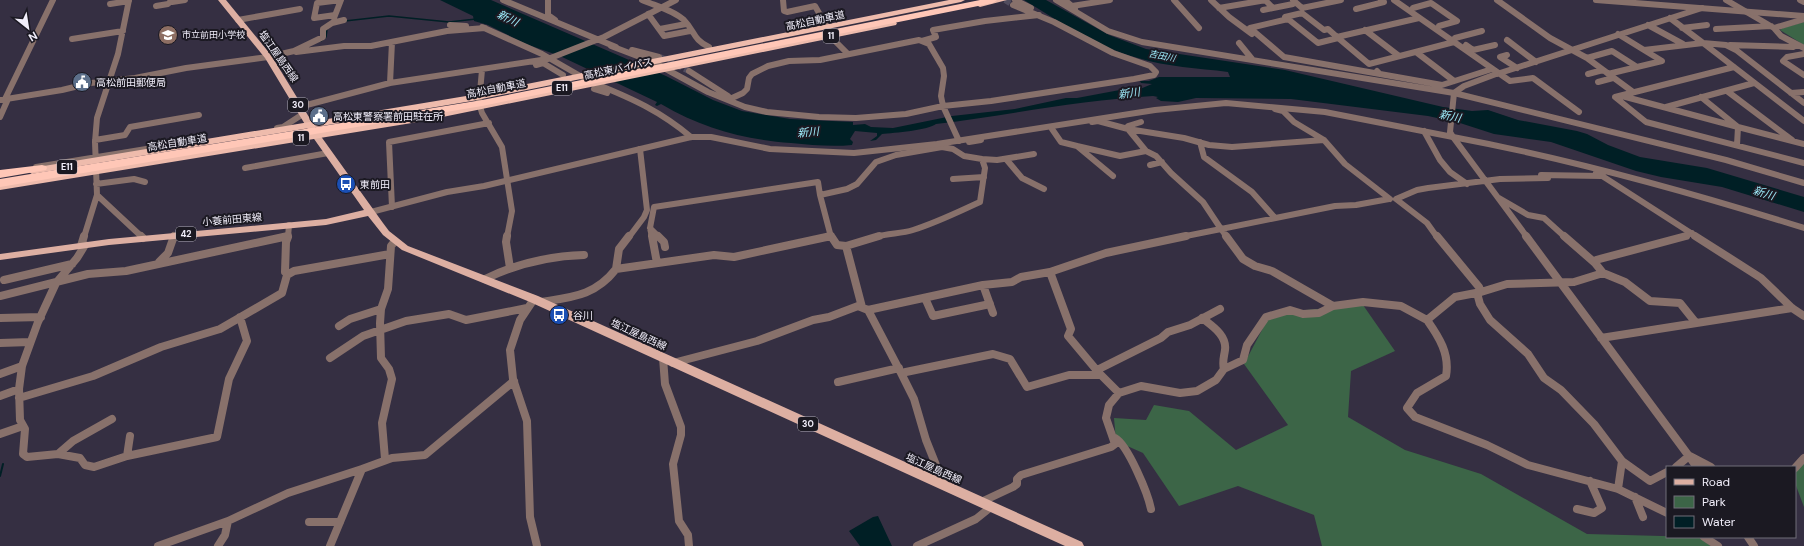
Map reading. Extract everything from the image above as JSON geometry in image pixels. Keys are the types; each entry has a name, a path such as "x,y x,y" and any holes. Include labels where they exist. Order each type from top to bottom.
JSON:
{"highway":[{"name":"高松東バイパス","path":"0,175 310,126 479,97 961,0"},
{"name":"高松自動車道","path":"0,183 480,99 972,0"},
{"name":"高松自動車道","path":"0,175 131,159 468,106 993,0"},
{"name":"高松東バイパス","path":"0,188 316,136 480,107 597,85 1003,0"},
{"path":"0,188 131,159"}],"main road":[{"name":"塩江屋島西線","path":"222,0 268,56 316,136 386,233 395,241 418,253 485,279 534,303 668,360 1078,546"},
{"name":"小蓑前田東線","path":"0,257 143,238 337,221 371,212"}],"street":[{"path":"0,117 4,100 53,0"},
{"path":"110,4 129,0 123,31 110,80 97,118 95,140 97,195 83,245 72,264 56,283 30,342 22,366 19,398 20,420 25,429 25,455 58,454 80,458 85,465 94,467 127,456 218,437 229,378 247,341 241,320"},
{"path":"156,6 172,1 185,0"},
{"path":"332,23 335,16 341,0 317,3 314,18 335,16"},
{"path":"503,0 596,40 653,61 663,70 708,92 745,107 794,115 856,118 906,114 1134,79 1154,75 1156,72 1150,66 1113,53 1014,3"},
{"path":"548,0 548,15 555,20 556,23"},
{"path":"642,0 679,17 686,24 700,44 710,47"},
{"path":"96,159 283,127 301,111 390,83 508,66 550,58 596,40 676,0"},
{"path":"783,0 784,10 787,12 815,6 833,36 848,54"},
{"path":"1056,0 1108,31 1142,42 1252,59 1454,94 1726,160 1804,183"},
{"path":"1072,6 1110,0"},
{"path":"1174,0 1199,28"},
{"path":"1212,0 1219,8 1279,59 1293,66"},
{"path":"1219,8 1266,0 1273,8"},
{"path":"1263,10 1293,2 1302,8 1322,2 1341,0"},
{"path":"1356,9 1384,2 1381,0"},
{"path":"1394,0 1419,18 1473,50 1495,45"},
{"path":"1402,0 1439,26 1496,72 1510,81 1533,78 1579,112"},
{"path":"1497,0 1550,38 1587,58 1633,92"},
{"path":"1596,0 1804,18"},
{"path":"1640,0 1646,4"},
{"path":"1726,0 1772,27 1781,36 1804,48"},
{"path":"1068,1 1091,21"},
{"path":"1014,3 1054,22"},
{"path":"1413,8 1431,3 1457,21 1439,26"},
{"path":"1288,19 1250,28 1284,57 1442,85 1454,81 1517,68 1702,8"},
{"path":"238,20 300,9"},
{"path":"1288,19 1286,17 1302,12 1324,30 1328,30 1380,74"},
{"path":"648,14 664,36 690,31"},
{"path":"732,98 748,90 750,85 749,78 752,74 768,66 789,61 820,60 908,42 922,41 936,37 933,30 985,21 1039,15"},
{"path":"1288,19 1318,44 1365,30 1419,18"},
{"path":"1670,18 1804,121"},
{"path":"1716,29 1772,27 1804,18"},
{"path":"4,100 110,80 135,78 294,51 323,37 323,29 332,23 344,20"},
{"path":"660,29 686,24"},
{"path":"450,25 485,28 585,76"},
{"path":"1648,25 1683,44"},
{"path":"1682,28 1707,25"},
{"path":"294,51 299,53 344,46 360,47 442,32 485,28"},
{"path":"1365,30 1399,56"},
{"path":"72,39 123,31"},
{"path":"1369,64 1416,52 1482,32"},
{"path":"1598,82 1637,67 1662,61 1618,34"},
{"path":"1508,40 1536,62"},
{"path":"922,41 929,44 943,68 944,76 941,96 943,108 959,139"},
{"path":"390,83 389,73 393,54 392,42"},
{"path":"1644,50 1703,42 1728,46 1793,47 1797,45"},
{"path":"1239,43 1252,59"},
{"path":"1728,46 1743,54 1804,103"},
{"path":"1587,58 1612,51 1637,67"},
{"path":"1416,52 1454,81"},
{"path":"1804,54 1787,56 1783,61 1804,75"},
{"path":"1507,55 1500,57 1517,68"},
{"path":"508,66 519,68 543,63 563,75"},
{"path":"1734,67 1614,97 1646,122 1804,163"},
{"path":"482,70 479,97 480,107 500,140 512,211 506,242 510,268"},
{"path":"1588,74 1603,70"},
{"path":"689,71 745,107"},
{"path":"1496,72 1464,86 1454,94 1452,135 1696,466"},
{"path":"1664,107 1754,83"},
{"path":"597,85 644,104 672,121 690,137"},
{"path":"1727,91 1795,142"},
{"path":"1791,93 1804,92"},
{"path":"1620,96 1804,144"},
{"path":"1701,97 1738,126"},
{"path":"371,212 447,192 507,180 690,137 711,137 770,149 824,153 854,153 892,150 1191,105 1226,103 1270,105 1325,112 1452,135 1517,149 1738,207 1804,228"},
{"path":"1270,105 1283,111 1294,122 1324,140 1360,177 1427,223 1454,259 1479,287 1480,304 1490,320 1528,354 1544,378 1561,390 1594,424 1622,461 1650,481 1666,473"},
{"path":"95,140 125,135 130,127 199,115"},
{"path":"969,142 1098,121 1128,129 1209,145 1249,147 1324,140"},
{"path":"1128,129 1128,126 1141,122"},
{"path":"392,207 389,142 489,123"},
{"path":"1737,145 1738,126"},
{"path":"1052,129 1061,142 1077,146 1120,156 1146,151"},
{"path":"1128,129 1146,151 1162,162 1171,173 1203,202 1243,259 1255,266 1272,271 1333,306"},
{"path":"1424,131 1440,160 1467,184"},
{"path":"1200,142 1204,157 1252,192 1275,218"},
{"path":"1077,146 1113,176"},
{"path":"820,195 847,189 857,184 876,162 896,155 942,147 952,149 964,156 982,159 1006,159 1034,154"},
{"path":"640,149 647,210 647,225 664,242 665,247"},
{"path":"245,168 328,153"},
{"path":"657,263 650,228 654,208 818,182 831,236 837,245 846,246 888,233 911,231 940,221 980,202 985,168 982,159"},
{"path":"1006,159 1022,178 1044,190"},
{"path":"1150,165 1162,162"},
{"path":"1592,169 1761,278 1792,308 1804,316"},
{"path":"688,546 688,535 679,521 673,464 681,435 681,427 665,384 668,360 757,341 850,308 865,309 983,285 1012,282 1021,277 1050,272 1106,253 1335,206 1356,205 1372,201 1393,199 1417,190 1467,184 1498,176 1525,177 1551,174 1603,176"},
{"path":"953,179 984,177"},
{"path":"1484,180 1548,178"},
{"path":"96,184 134,179 145,182"},
{"path":"97,195 143,238"},
{"path":"1497,197 1528,215 1544,218 1595,263 1603,273 1625,282 1639,294 1650,300 1680,302 1696,323"},
{"path":"330,358 363,336 406,321 449,314 466,320 534,303 576,297 590,292 604,284 616,269 619,249 647,210"},
{"path":"289,225 286,242 285,272 290,273 390,254"},
{"path":"1595,263 1596,260 1692,233"},
{"path":"157,263 168,253 174,235"},
{"path":"616,269 714,255 734,257 831,236"},
{"path":"0,296 88,274 126,271 157,263 288,237"},
{"path":"385,459 382,423 392,379 389,369 381,358 380,309 387,292 391,246 395,241"},
{"path":"846,246 865,309 914,399 926,440 944,485"},
{"path":"485,279 510,268 569,255 584,255"},
{"path":"4,280 47,272 72,264"},
{"path":"1050,272 1071,329 1068,336 1119,393"},
{"path":"19,398 92,376 162,347 220,329 241,320 282,292 287,275 290,273"},
{"path":"1427,320 1455,297 1479,293 1507,284 1585,280 1603,273"},
{"path":"983,285 993,313"},
{"path":"925,298 933,316 990,304"},
{"path":"917,546 976,519 986,505 1017,484 1017,479 1021,475 1111,447 1115,444 1115,438 1106,418 1109,405 1119,393 1127,388 1141,386 1180,393 1198,391 1216,380 1224,369 1243,360 1247,345 1266,317 1290,310 1303,314 1319,313 1333,306 1363,302 1401,306 1427,320 1437,333 1447,356 1449,367 1446,376 1416,394 1408,402 1407,408 1415,417 1487,445 1528,465 1618,489 1666,512"},
{"path":"534,303 517,326 510,350 511,368 514,382 527,421 530,517 536,536 537,546"},
{"path":"1601,338 1792,308"},
{"path":"339,326 350,319 380,309"},
{"path":"838,382 993,354 1010,359 1027,388 1069,375 1099,372 1161,338 1168,332 1190,325 1220,309"},
{"path":"0,318 41,317"},
{"path":"1202,318 1222,336 1225,349 1221,359 1224,369"},
{"path":"0,343 30,342"},
{"path":"0,374 22,366"},
{"path":"158,546 228,522 288,493 362,469 385,459 397,457 412,459 425,455 514,382"},
{"path":"0,396 19,389"},
{"path":"58,454 73,441 112,419"},
{"path":"0,434 23,426"},
{"path":"127,456 130,436"},
{"path":"1115,438 1120,440 1127,455 1144,482 1151,509"},
{"path":"1677,466 1688,455"},
{"path":"1688,455 1709,466"},
{"path":"1796,467 1804,458"},
{"path":"1618,489 1622,461"},
{"path":"330,546 362,469"},
{"path":"1577,510 1594,513 1602,508 1590,481"},
{"path":"1635,497 1643,517"},
{"path":"218,546 225,535 228,522"},
{"path":"309,522 340,522"},
{"path":"1706,538 1718,546"}],"green space":[{"path":"1804,22 1804,45 1780,30 1783,28"},
{"path":"1363,305 1395,351 1351,371 1348,417 1405,450 1481,474 1587,534 1666,536 1666,538 1700,538 1711,546 1322,546 1314,515 1238,486 1179,506 1143,453 1116,441 1114,418 1146,420 1154,405 1189,411 1236,450 1288,425 1244,364 1271,313"},
{"path":"1804,462 1804,507 1796,486 1796,471"}],"water":[{"path":"440,0 491,0 666,76 713,100 742,111 790,119 853,122 853,125 865,124 871,127 893,128 952,116 1015,109 1066,98 1077,98 1125,89 1140,89 1152,84 1141,83 1140,81 1149,81 1159,77 1230,77 1228,72 1160,63 1123,53 1093,41 1024,0 1046,0 1109,35 1146,49 1285,70 1443,107 1472,111 1488,110 1518,120 1577,131 1640,157 1707,168 1804,197 1804,212 1722,187 1661,177 1636,171 1551,142 1494,134 1460,123 1428,116 1291,99 1196,98 1178,102 1161,101 1156,98 1158,97 1153,96 1126,98 1072,104 936,124 919,130 882,134 876,140 870,141 877,136 877,133 855,131 850,139 853,142 852,145 844,146 814,145 756,139 708,126 677,113 661,104 657,106 655,105 657,102 560,56 526,44 488,25 474,21 473,16"},
{"path":"878,516 892,546 860,546 849,531 873,517"}],"waterway":[{"path":"345,21 389,16 449,22 476,19"},
{"path":"321,41 326,37 327,29"},
{"path":"0,476 3,464"}],"tunnel":[{"path":"1005,0 1013,5"},
{"path":"660,57 689,71"}],"place":[{"name":"市立前田小学校","path":"168,35"},
{"name":"高松前田郵便局","path":"82,82"},
{"name":"高松東警察署前田駐在所","path":"319,116"},
{"name":"東前田","path":"346,184"},
{"name":"谷川","path":"559,315"}],"water label":[{"name":"新川","path":"508,18"},
{"name":"吉田川","path":"1162,56"},
{"name":"新川","path":"1129,93"},
{"name":"新川","path":"1450,116"},
{"name":"新川","path":"808,132"},
{"name":"新川","path":"1764,193"}]}
